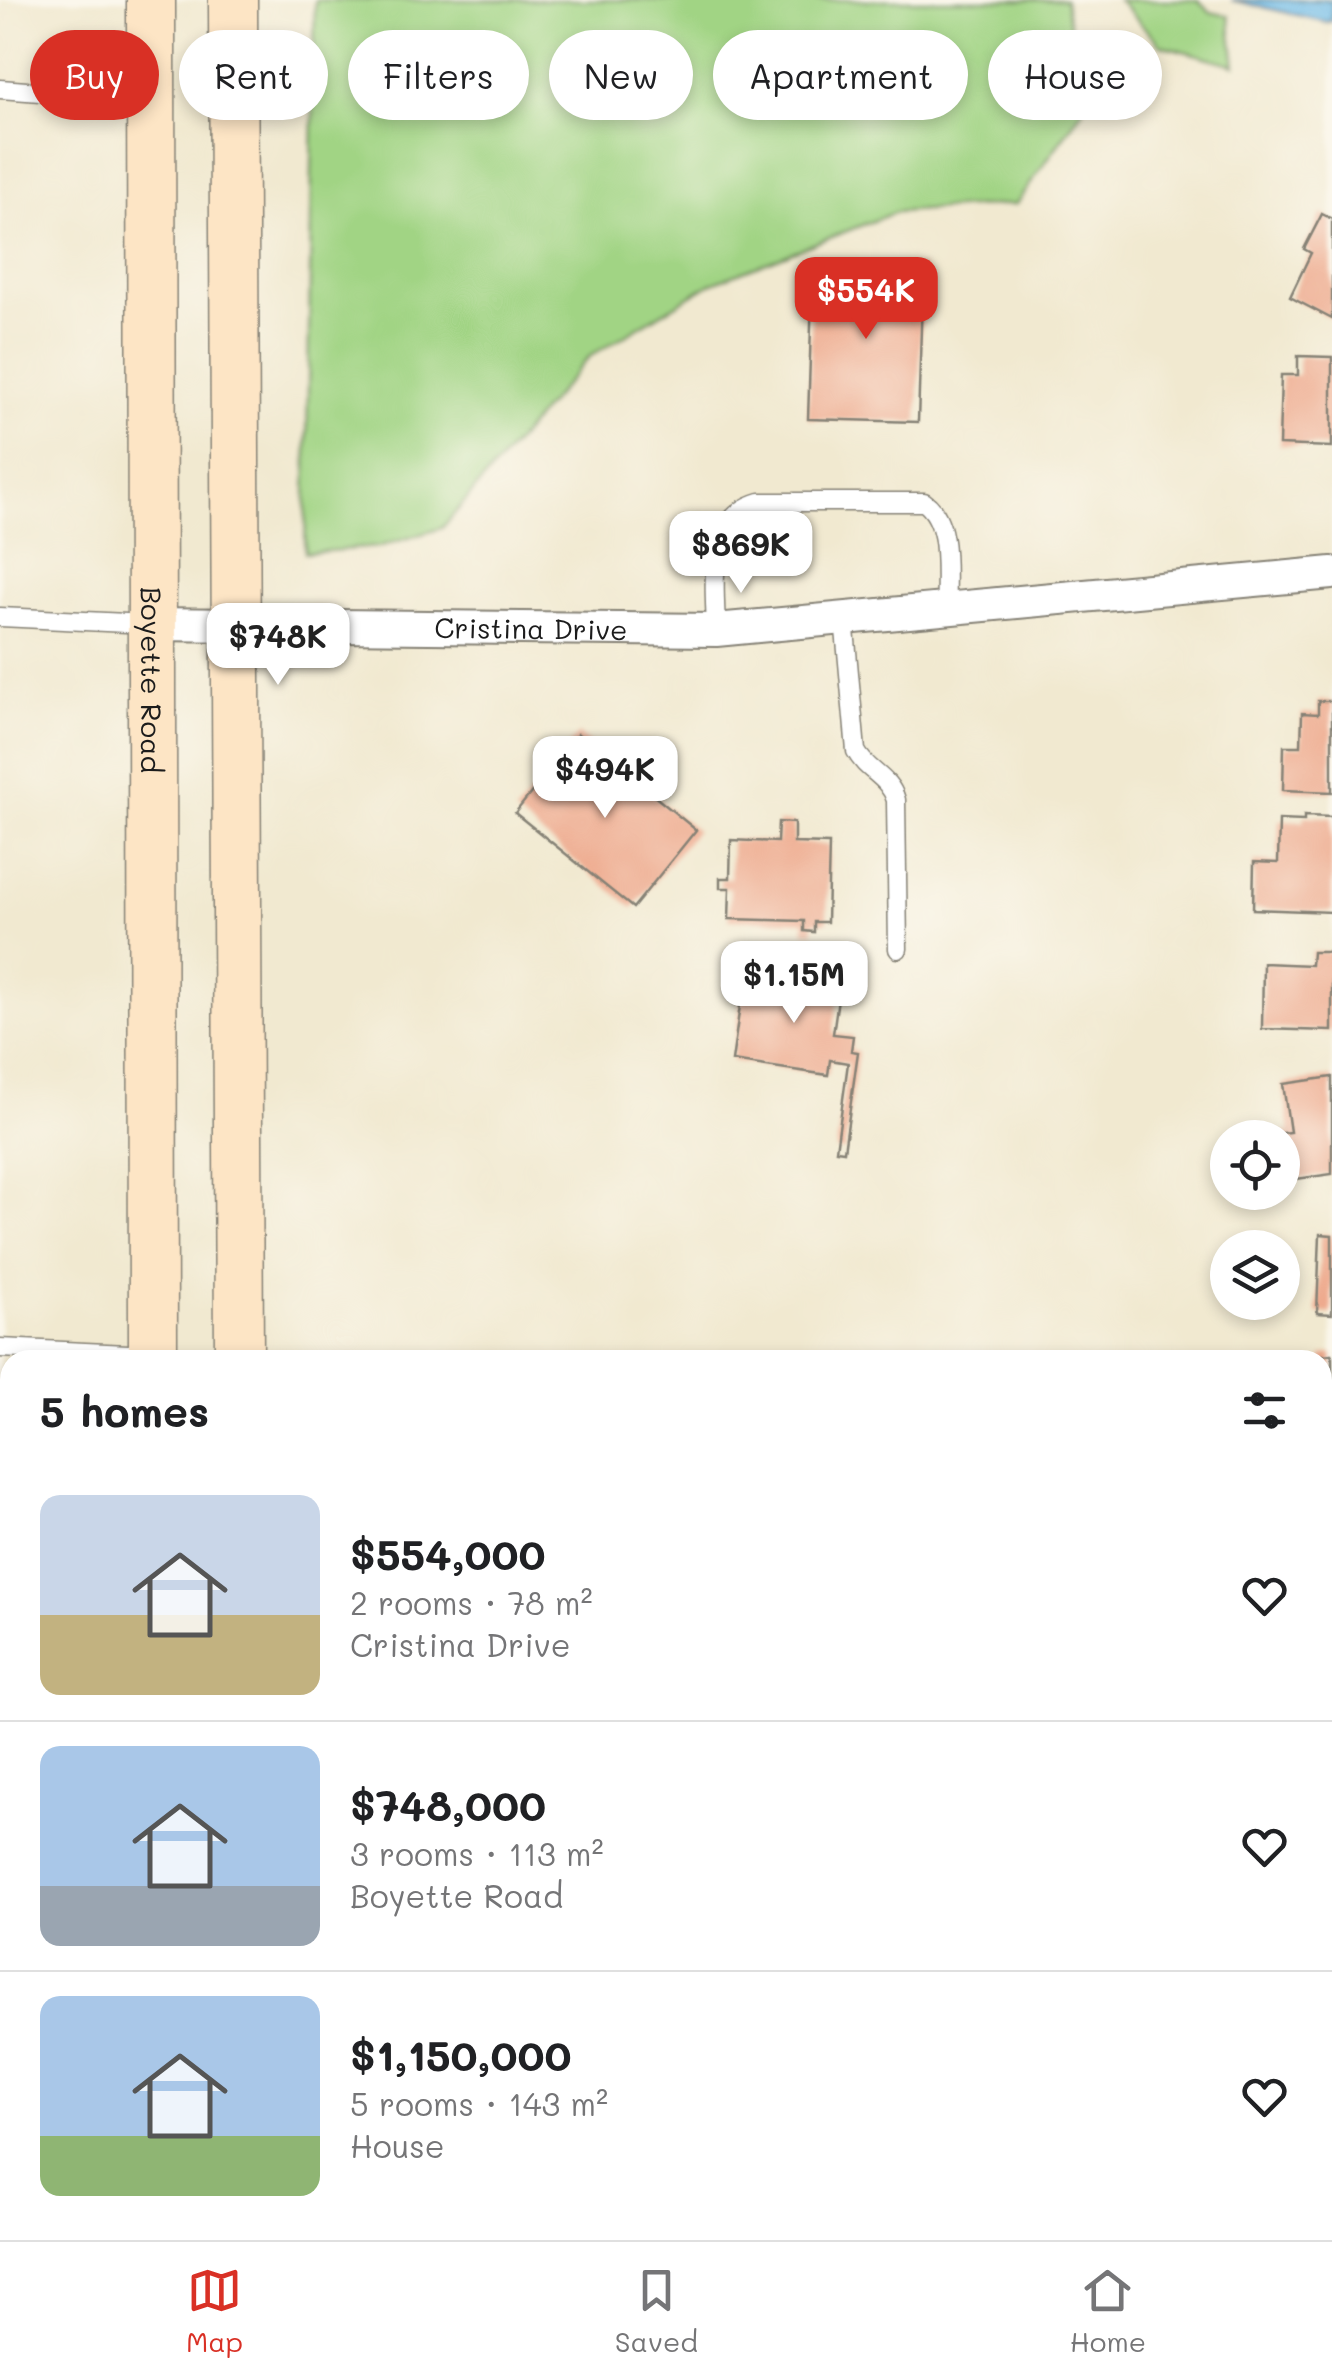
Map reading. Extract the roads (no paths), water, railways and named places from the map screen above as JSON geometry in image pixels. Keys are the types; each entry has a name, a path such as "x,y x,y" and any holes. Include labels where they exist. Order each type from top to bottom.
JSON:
{"main road":[{"name":"Boyette Road","path":"152,0 152,30"},
{"path":"233,0 239,626 239,1350"},
{"name":"Boyette Road","path":"153,120 149,624 159,1350"}],"street":[{"name":"Cristina Drive","path":"149,624 716,630 1332,574"}],"lane":[{"path":"0,89 30,91"},
{"path":"716,630 714,567 724,530 746,506 760,502 924,502 936,510 942,528 946,609"},
{"path":"0,617 149,624"},
{"path":"844,618 856,751 863,764 892,787 896,800 898,949"},
{"path":"0,1348 32,1350"}],"water":[{"path":"1231,0 1332,0 1332,21 1327,22"}]}
